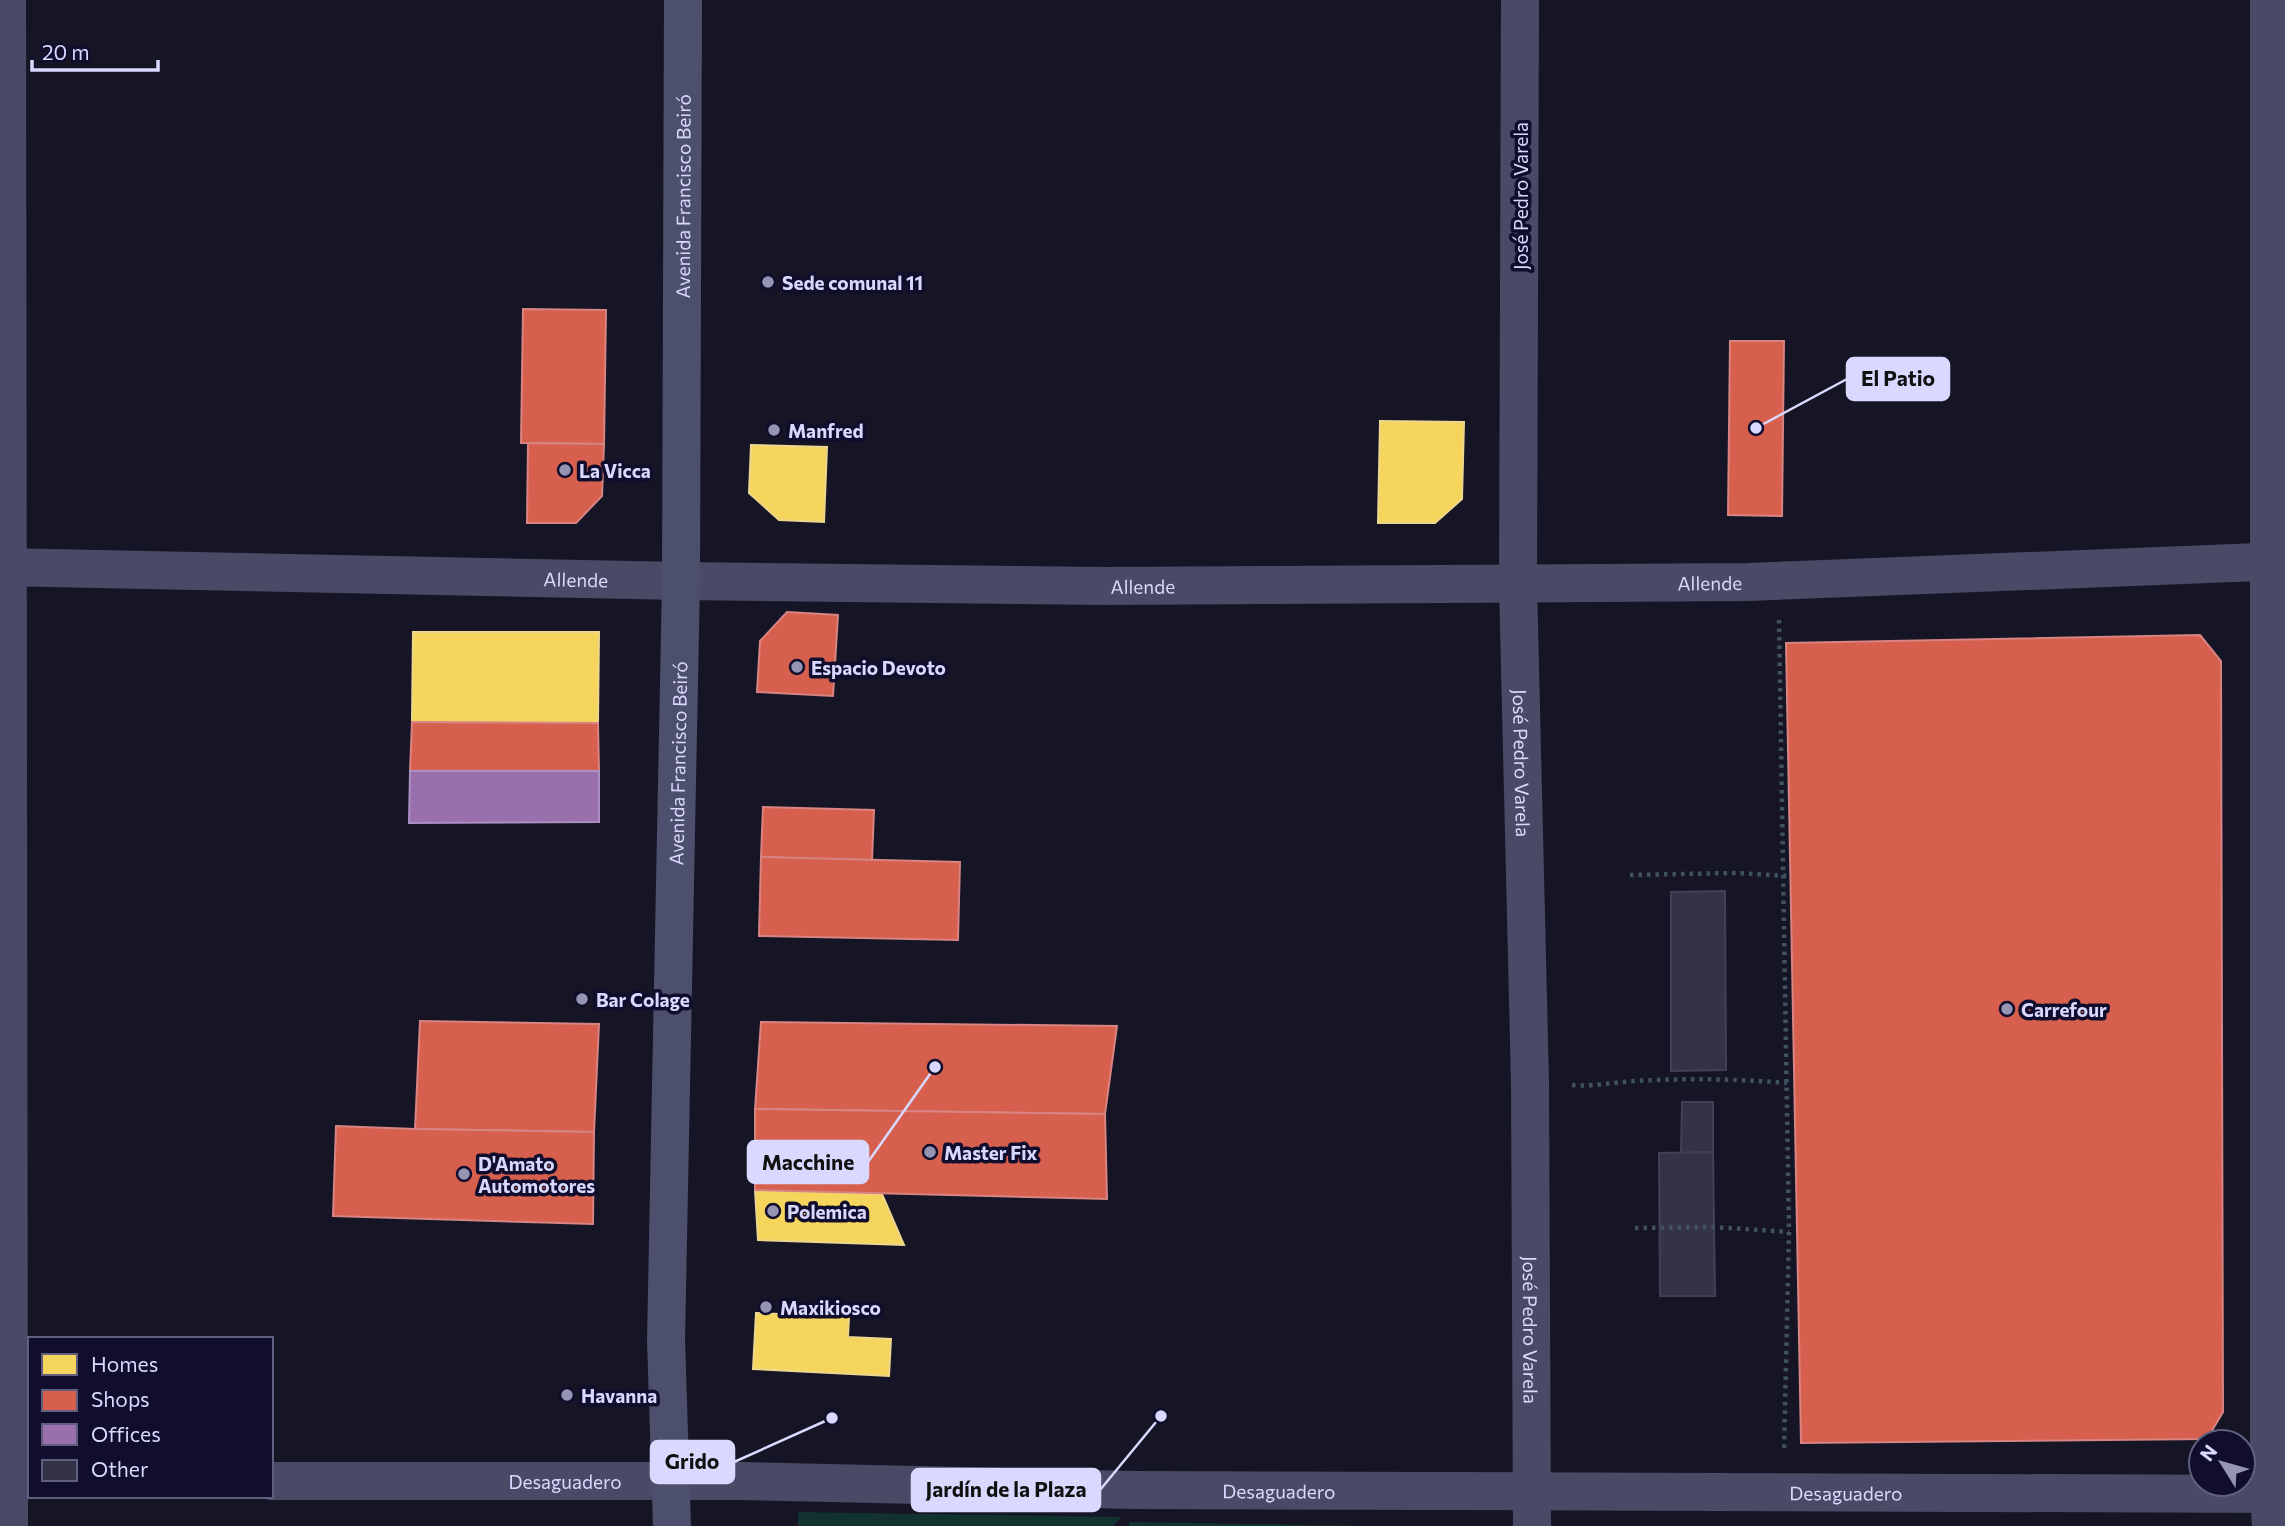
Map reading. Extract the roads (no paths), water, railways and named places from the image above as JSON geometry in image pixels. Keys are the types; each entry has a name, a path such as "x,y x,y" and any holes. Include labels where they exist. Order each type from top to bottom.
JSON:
{"main road":[{"name":"Avenida Francisco Beiró","path":"672,1526 666,1340 681,581 683,0"}],"street":[{"path":"7,0 3,567 13,1483 9,1526"},
{"name":"José Pedro Varela","path":"1520,0 1518,584 1530,1083 1532,1508"},
{"path":"2269,0 2277,110 2275,1505"},
{"name":"Allende","path":"3,567 681,581 1105,586 1748,582 2277,561"},
{"name":"Desaguadero","path":"273,1480 672,1481 1133,1490 1532,1508 2275,1505"}],"place":[{"name":"Sede comunal 11","path":"768,282"},
{"name":"El Patio","path":"1756,428"},
{"name":"Manfred","path":"774,430"},
{"name":"La Vicca","path":"565,470"},
{"name":"Espacio Devoto","path":"797,667"},
{"name":"Bar Colage","path":"582,999"},
{"name":"Carrefour","path":"2007,1009"},
{"name":"Macchine","path":"935,1067"},
{"name":"Master Fix","path":"930,1152"},
{"name":"D'Amato Automotores","path":"464,1174"},
{"name":"Polemica","path":"773,1211"},
{"name":"Maxikiosco","path":"766,1307"},
{"name":"Havanna","path":"567,1395"},
{"name":"Jardín de la Plaza","path":"1161,1416"},
{"name":"Grido","path":"832,1418"}]}
